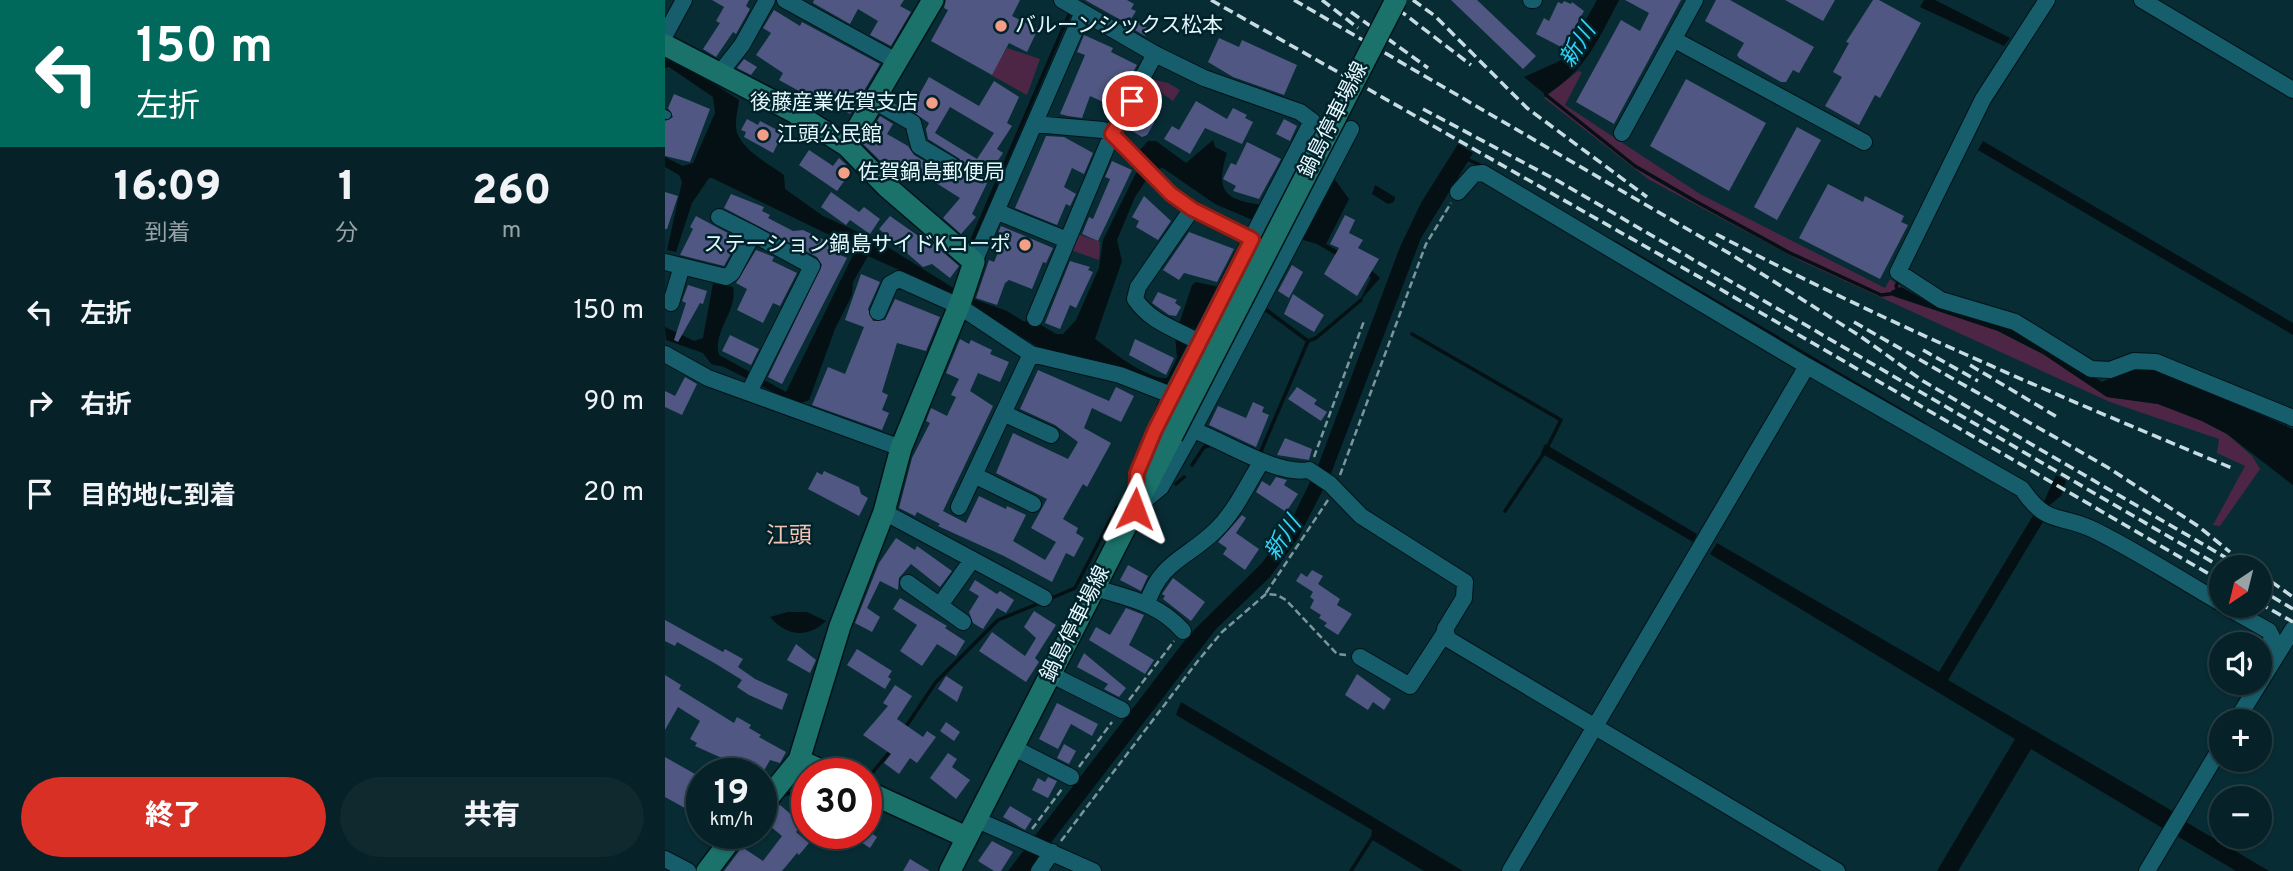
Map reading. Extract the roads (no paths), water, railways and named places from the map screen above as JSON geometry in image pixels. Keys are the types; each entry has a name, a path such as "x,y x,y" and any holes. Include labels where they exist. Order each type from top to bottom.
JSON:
{"main road":[{"path":"847,146 933,0"},
{"name":"鍋島停車場線","path":"950,871 1135,509 1183,433 1396,0"},
{"path":"665,44 794,112 847,146 886,186 974,262 962,299 901,448 884,512 839,626 800,758"},
{"path":"777,787 791,770"},
{"path":"882,797 971,828"},
{"path":"707,871 724,849"}],"street":[{"path":"665,35 684,0"},
{"path":"720,73 742,45 767,0"},
{"path":"785,0 898,62"},
{"path":"1622,133 1695,0"},
{"path":"2047,0 1983,99 1903,276 1941,300 2015,322 2091,369 2110,370 2134,361 2155,362 2293,418"},
{"path":"2142,0 2293,90"},
{"path":"974,262 1034,124 1073,6 1155,54 1203,78 1300,112 1312,121 1171,395 1137,473 1135,509"},
{"path":"1675,40 1864,142"},
{"path":"1035,318 1112,134 1155,54"},
{"path":"874,102 913,122 919,146 951,165"},
{"path":"1034,124 1103,130 1112,134 1163,187 1192,209 1252,239"},
{"path":"1351,129 1183,433 1262,461 1299,472 1310,471 1332,487 1361,516 1465,582 1464,598 1410,686 1360,657"},
{"path":"1458,192 1474,174 1483,173 1807,366 2022,489 2042,513 2091,529 2209,596"},
{"path":"1192,209 1137,287 1135,299 1143,310 1161,324 1198,341"},
{"path":"998,212 1067,240"},
{"path":"719,217 812,266 750,389"},
{"path":"665,262 726,277 732,273 753,234"},
{"path":"671,303 682,265"},
{"path":"878,312 890,284 899,279 962,299 1031,354 1076,367 1120,375 1171,395"},
{"path":"959,507 1031,354"},
{"path":"665,355 708,378 750,389 901,448"},
{"path":"1510,871 1807,366"},
{"path":"1003,413 1051,435"},
{"path":"1147,604 1155,580 1166,567 1217,529 1262,461"},
{"path":"974,475 1034,503"},
{"path":"884,512 1044,598"},
{"path":"940,606 972,559"},
{"path":"908,583 963,622"},
{"path":"1095,588 1147,604 1162,612 1182,631"},
{"path":"2247,618 2270,632"},
{"path":"2272,662 2293,629"},
{"path":"1444,634 1837,871"},
{"path":"2272,673 2276,672 2293,650"},
{"path":"1050,674 1122,710"},
{"path":"1012,747 1071,778"},
{"path":"2147,871 2209,767"},
{"path":"971,828 1025,839 1093,871"},
{"path":"1039,871 1051,851"},
{"path":"665,859 688,871"}],"water":[{"name":"新川","path":"1597,0 1619,0 1581,65 1546,95 1524,77 1564,59"},
{"path":"1924,0 1935,0 2010,38 2004,46 1920,7"},
{"path":"665,59 698,74 739,100 736,128 742,142 755,155 784,175 785,189 823,216 878,241 968,297 1007,311 1023,321 1038,323 1056,334 1063,334 1076,320 1099,268 1103,240 1136,173 1143,172 1147,179 1135,197 1117,240 1122,261 1095,339 1140,370 1167,378 1177,358 1175,336 1192,285 1196,282 1219,287 1167,386 1043,350 951,293 868,256 853,282 852,295 835,329 809,400 801,403 789,400 724,367 711,364 703,353 666,340 665,327 694,341 703,338 713,283 733,287 732,305 719,338 719,355 786,392 854,253 850,245 712,178 709,178 692,203 676,252 667,250 682,182 679,175 665,167 665,157 683,166 693,163 715,113 713,97 669,67 665,68"},
{"path":"1213,140 1215,147 1227,153 1222,176 1226,191 1239,200 1263,205 1255,221 1215,204 1163,168 1153,170 1139,151 1148,141 1156,141 1186,163"},
{"path":"1983,141 2293,323 2293,335 1978,150"},
{"name":"新川","path":"1458,144 1473,153 1421,238 1330,476 1297,540 1270,577 1216,629 1029,871 1008,871 1189,635 1262,563 1289,525 1318,466 1400,247 1421,203"},
{"path":"1333,177 1349,199 1326,244 1369,268 1380,278 1359,302 1371,278 1317,244 1300,239"},
{"path":"1375,185 1395,197 1394,202 1388,204 1372,194"},
{"path":"1901,287 1925,300 2020,332 2102,382 2136,367 2154,368 2293,429 2293,485 2227,434 2202,421 2158,404 2107,397 2043,354 1998,331 1893,296 1891,291"},
{"path":"1545,444 1697,534 1693,542 1541,453"},
{"path":"2056,475 2066,481 2061,496 2047,507 2043,504"},
{"path":"2034,514 2044,520 1948,680 2174,812 2164,829 2031,749 1958,871 1937,871 2015,739 1710,554 1717,543 1939,672"},
{"path":"788,612 807,612 826,621 812,631 797,633 783,628 770,617"},
{"path":"1181,702 1463,871 1424,871 1371,839 1372,830 1176,715"},
{"path":"2186,822 2209,836 2209,849 2232,849 2269,871 2236,871 2177,836"}],"waterway":[{"path":"969,247 1071,10"},
{"path":"1546,95 1635,166 1790,253 1881,295 1899,293 1896,286 1899,280"},
{"path":"1467,159 1482,166"},
{"path":"1616,243 1924,424"},
{"path":"1265,309 1308,341 1316,338 1361,300"},
{"path":"1412,334 1561,420 1546,450 1505,511"},
{"path":"1261,451 1308,341"},
{"path":"1192,465 1204,447 1211,445"},
{"path":"1176,484 1184,477"},
{"path":"1047,600 1075,588 1117,507"},
{"path":"905,728 936,682 998,620 1040,603"},
{"path":"882,761 892,749"},
{"path":"784,794 791,794"},
{"path":"1351,871 1372,838"}],"railway":[{"path":"1211,0 1708,282 2209,574"},
{"path":"1294,0 1732,255 1860,336 1923,381 2221,555"},
{"path":"1322,0 1358,28"},
{"path":"1386,0 1471,65"},
{"path":"1413,0 1435,16 1527,108 1647,197"},
{"path":"1351,12 1428,68"},
{"path":"1423,109 1560,182 2209,560"},
{"path":"1716,234 1907,328 2036,386 2232,468"},
{"path":"1854,322 2107,467 2198,526 2230,552"},
{"path":"1923,350 1978,381"},
{"path":"1970,365 2057,417"},
{"path":"2272,582 2293,597"},
{"path":"2272,597 2293,609"},
{"path":"2272,610 2293,622"}],"place":[{"name":"バルーンシックス松本","path":"1001,26"},
{"name":"後藤産業佐賀支店","path":"932,103"},
{"name":"江頭公民館","path":"763,135"},
{"name":"佐賀鍋島郵便局","path":"844,173"},
{"name":"ステーション鍋島サイドKコーポ","path":"1025,245"}],"district":[{"name":"江頭","path":"789,537"}]}
